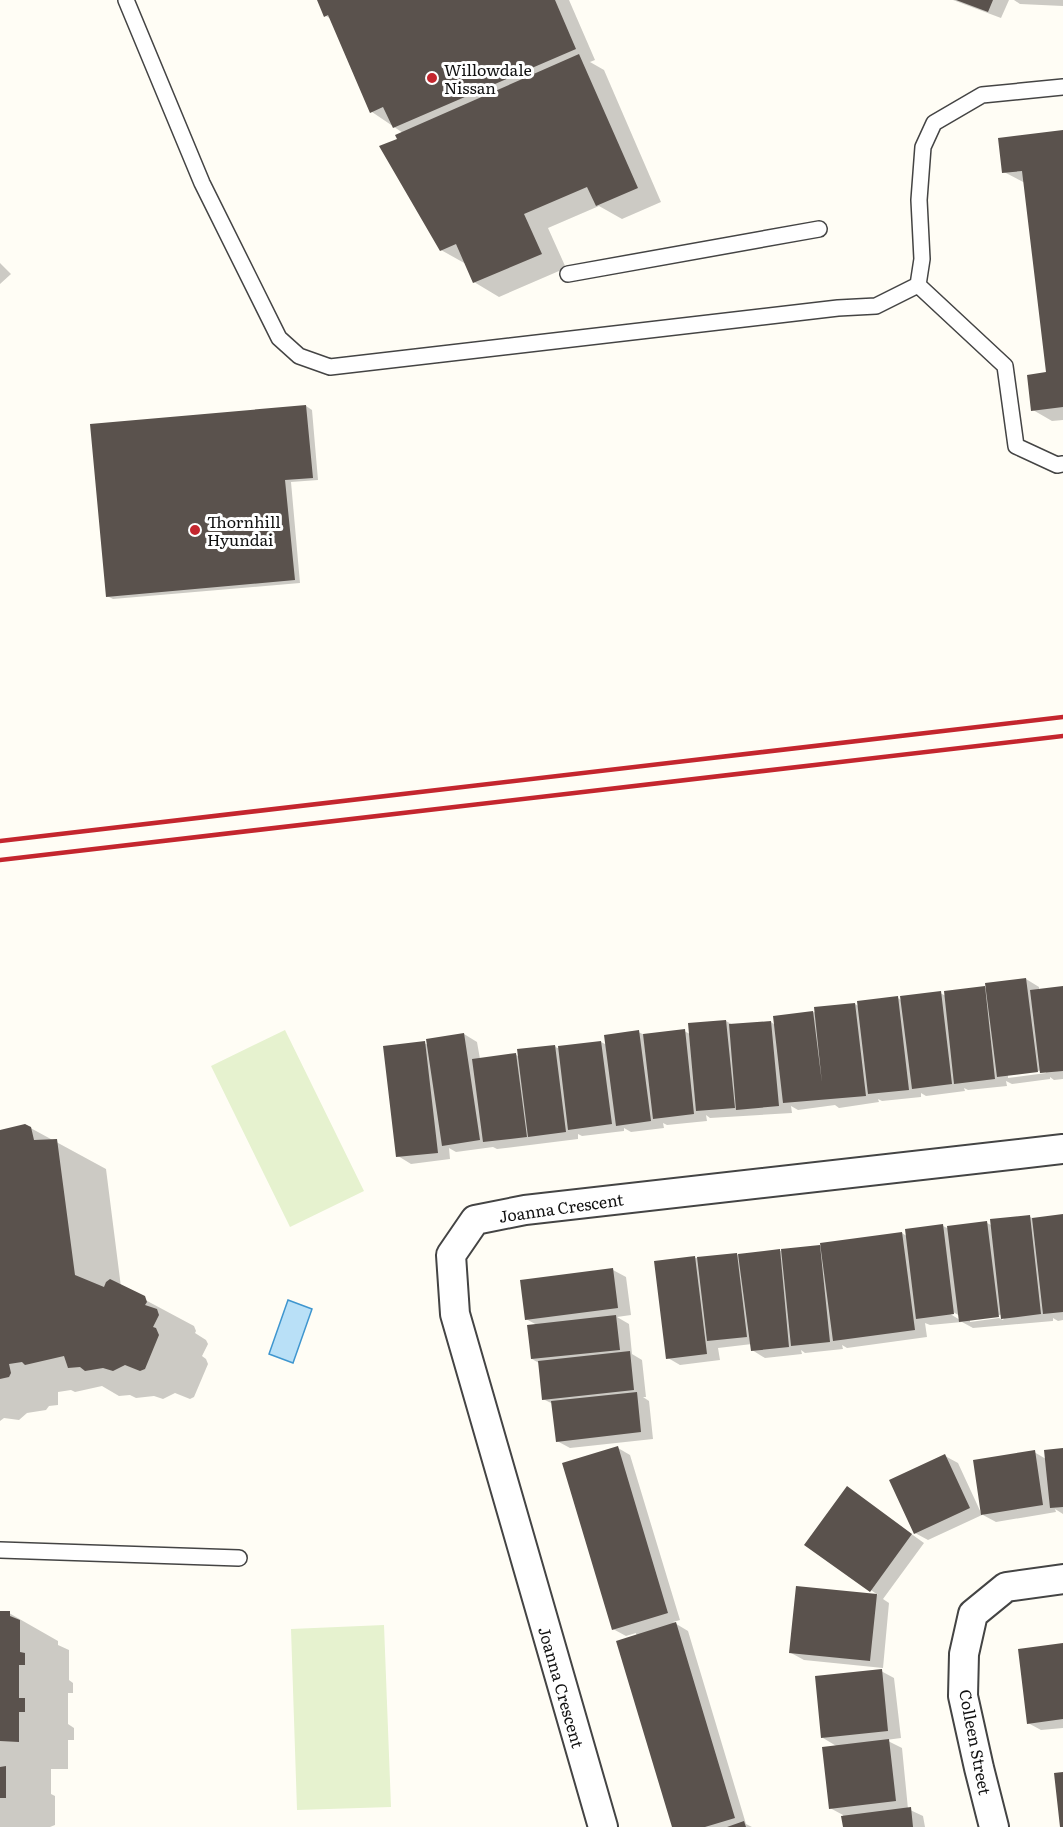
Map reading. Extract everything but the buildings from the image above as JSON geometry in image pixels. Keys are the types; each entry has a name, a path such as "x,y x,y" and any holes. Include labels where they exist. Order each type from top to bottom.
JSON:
{"street":[{"name":"Joanna Crescent","path":"603,1827 455,1314 451,1255 476,1220 525,1210 1063,1149"},
{"name":"Colleen Street","path":"994,1827 963,1696 964,1653 973,1614 1006,1587 1063,1579"}],"lane":[{"path":"126,0 202,183 279,338 299,356 330,367 838,308 876,306 918,285"},
{"path":"918,285 922,260 919,200 923,147 934,123 982,95 1063,87"},
{"path":"568,274 819,229"},
{"path":"918,285 1005,366 1016,446 1057,465 1063,464"},
{"path":"0,1550 239,1558"}],"green space":[{"path":"285,1030 364,1191 290,1227 211,1066"},
{"path":"384,1625 391,1807 297,1810 291,1629"}],"water":[{"path":"288,1300 312,1309 293,1363 269,1354"}],"railway":[{"path":"0,841 1063,717"},
{"path":"0,860 1063,736"}],"place":[{"name":"Willowdale Nissan","path":"432,78"},
{"name":"Thornhill Hyundai","path":"195,530"}]}
